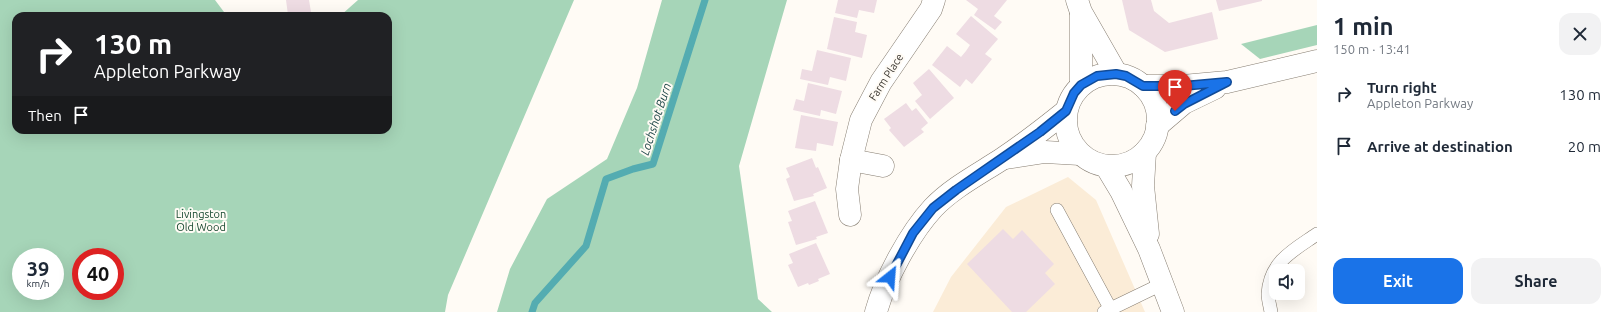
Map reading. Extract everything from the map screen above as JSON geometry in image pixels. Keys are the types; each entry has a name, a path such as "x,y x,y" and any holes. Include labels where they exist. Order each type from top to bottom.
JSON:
{"street":[{"name":"Farm Place","path":"850,215 847,189 850,160 860,120 881,82 931,9 934,0"},
{"path":"1079,6 1116,74"},
{"path":"1079,6 1081,85"},
{"path":"1143,86 1183,86 1227,82 1317,61"},
{"path":"1116,74 1130,78 1143,86 1150,94 1155,104 1158,126 1153,140 1145,152 1127,163 1106,166 1092,162 1080,154 1071,142 1066,128 1066,111 1074,93 1081,85 1097,76 1116,74"},
{"path":"1158,126 1184,104 1227,82"},
{"path":"876,312 890,277 913,233 933,208 961,186 1003,158 1066,111"},
{"path":"1003,158 1045,152 1080,154"},
{"path":"1145,152 1143,186 1149,249"},
{"path":"850,160 883,166"},
{"path":"1106,166 1121,191 1149,249 1173,312"}],"lane":[{"path":"1057,210 1107,310 1162,284"},
{"path":"1271,312 1268,294 1272,274 1284,257 1317,234"}],"shaded area":[{"path":"1068,177 1096,200 1145,312 933,312 951,277 1006,207"}],"green space":[{"name":"Livingston Old Wood","path":"0,0 215,0 224,12 12,12 12,134 392,134 392,12 344,12 358,0 574,0 448,295 445,312 0,312"},
{"path":"662,0 787,0 739,166 758,299 772,312 497,312 510,269 547,199 607,159 637,88"},
{"path":"1317,25 1317,45 1260,59 1241,44"}],"building":[{"path":"286,0 309,0 311,12 288,12"},
{"path":"838,0 877,0 874,13 859,10 857,18 835,13"},
{"path":"966,0 1007,0 994,16 1002,22 995,30 974,15 978,9"},
{"path":"1122,0 1151,0 1154,11 1169,23 1212,12 1218,39 1165,52 1129,30"},
{"path":"1216,0 1262,0 1262,1 1219,11"},
{"path":"971,16 998,39 985,54 992,59 972,84 966,79 960,87 932,65 947,46 961,57 966,51 970,45 956,34"},
{"path":"834,17 857,22 855,32 867,35 862,58 827,49"},
{"path":"817,50 851,58 846,81 830,77 828,85 800,79 802,69 812,71"},
{"path":"929,69 954,98 930,119 915,101 922,95 913,83"},
{"path":"808,83 842,91 836,114 821,110 820,116 793,110 796,99 804,101"},
{"path":"906,103 912,111 916,108 928,123 921,129 924,132 904,147 889,130 891,128 884,119"},
{"path":"801,115 838,122 833,146 817,143 816,151 795,148"},
{"path":"812,158 816,168 818,167 827,188 813,194 814,196 794,201 786,179 790,177 786,168"},
{"path":"815,201 828,233 816,237 817,239 796,245 788,222 792,221 788,211"},
{"path":"1003,229 1013,239 1022,230 1054,264 1045,273 1055,284 1026,312 1012,312 967,264"},
{"path":"816,243 830,274 818,279 819,281 798,287 788,265 793,263 789,254"}],"waterway":[{"name":"Lochshot Burn","path":"532,312 535,303 586,246 606,179 633,169 653,164 705,0"}],"route":[{"path":"890,277 913,233 933,208 977,175 1040,132 1066,111 1074,93 1081,85 1097,76 1116,74 1126,76 1143,86 1183,86 1227,82 1184,104 1175,111"}]}
